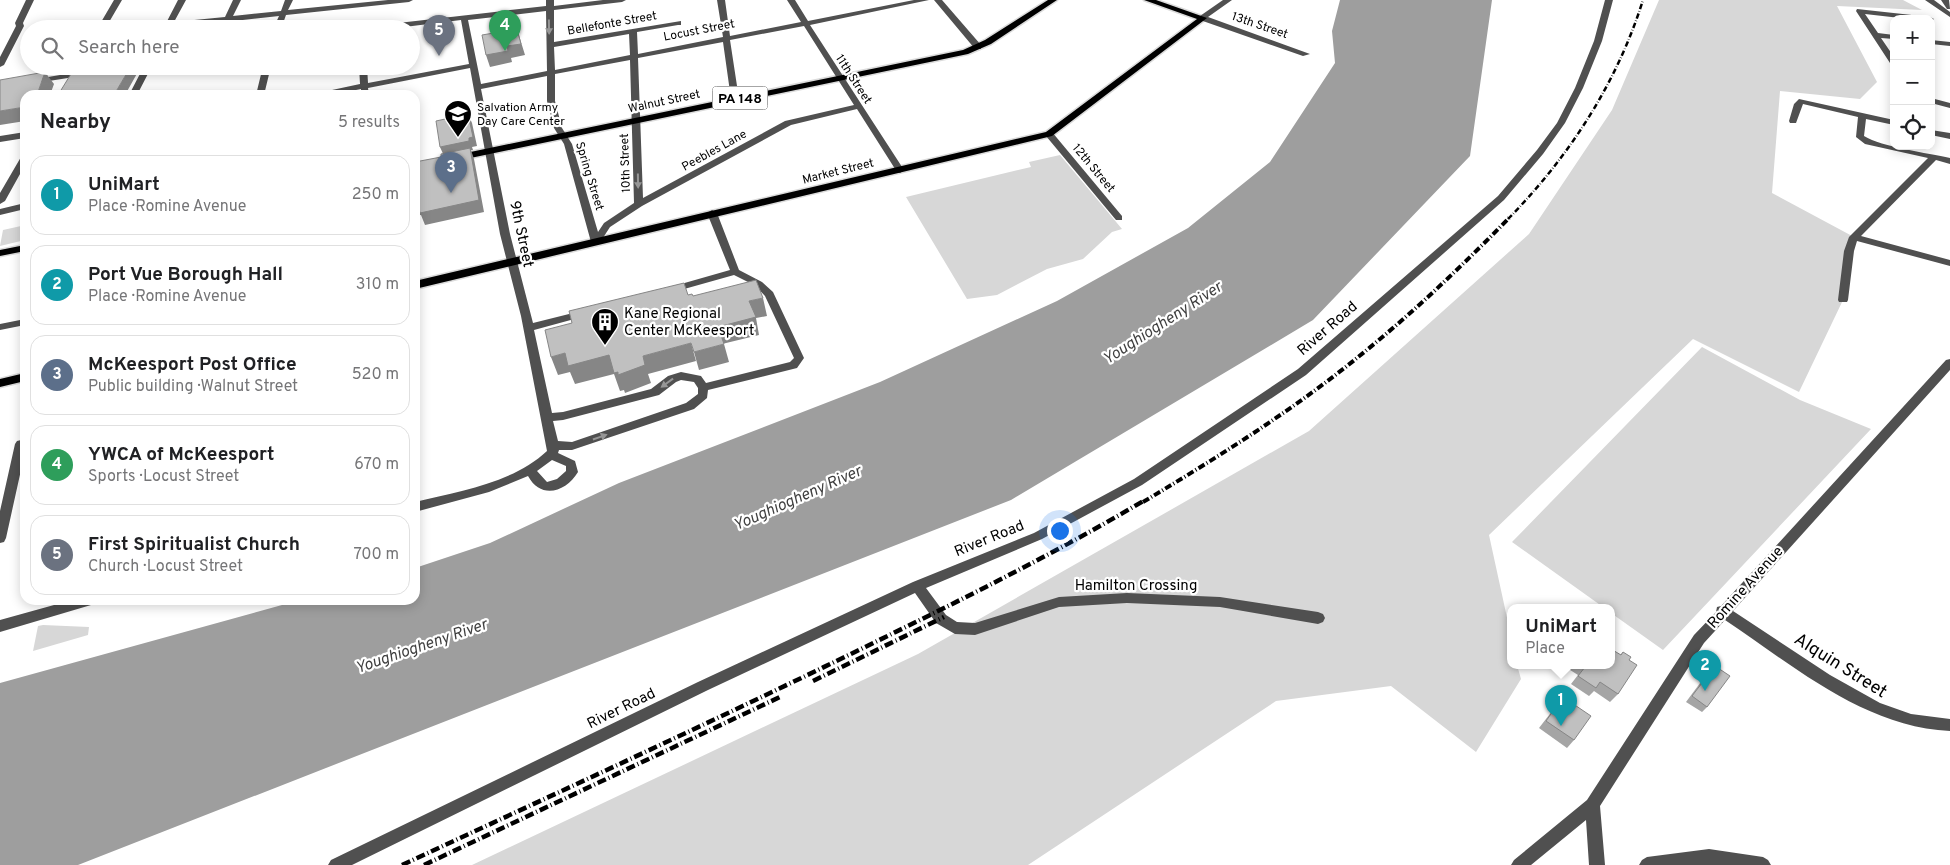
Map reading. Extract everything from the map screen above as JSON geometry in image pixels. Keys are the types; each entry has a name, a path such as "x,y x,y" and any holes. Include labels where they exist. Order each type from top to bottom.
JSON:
{"main road":[{"name":"Walnut Street","path":"445,160 978,48 1052,0"},
{"name":"13th Street","path":"1148,0 1203,18"},
{"name":"Market Street","path":"420,284 1049,134 1203,18"},
{"path":"0,253 20,249"},
{"path":"0,383 20,378"}],"street":[{"path":"0,65 20,26 18,23 30,0"},
{"path":"27,20 38,0"},
{"path":"106,20 118,0"},
{"path":"172,20 182,0"},
{"path":"228,19 237,0"},
{"path":"281,20 289,0"},
{"path":"327,9 330,0"},
{"path":"220,20 409,0"},
{"name":"Spring Street","path":"550,0 551,101 568,144 596,242"},
{"path":"420,23 622,0"},
{"path":"721,0 735,99"},
{"name":"11th Street","path":"791,0 900,170"},
{"name":"Locust Street","path":"478,87 925,0"},
{"path":"938,0 978,48"},
{"name":"Market Street","path":"1203,18 1228,0"},
{"name":"River Road","path":"336,865 703,686 918,586 1038,536 1138,482 1302,372 1501,198 1540,152 1561,123 1580,88 1598,42 1609,0"},
{"path":"1929,0 1950,15"},
{"path":"1945,0 1950,7"},
{"path":"1892,60 1860,11 1896,15"},
{"name":"9th Street","path":"464,18 512,263 548,418 552,450"},
{"name":"13th Street","path":"1203,18 1306,54"},
{"path":"1935,19 1950,21"},
{"name":"Bellefonte Street","path":"550,46 678,23"},
{"name":"10th Street","path":"633,30 639,204"},
{"path":"1876,35 1890,37"},
{"path":"1935,42 1950,44"},
{"path":"368,90 474,66"},
{"path":"28,82 56,75"},
{"path":"66,88 73,75"},
{"path":"136,90 143,75"},
{"path":"261,90 265,75"},
{"path":"363,75 364,90"},
{"path":"1793,121 1798,104 1802,101 1890,122"},
{"path":"1935,101 1950,106"},
{"name":"Peebles Lane","path":"596,242 607,225 639,204 788,123 859,106"},
{"path":"1862,115 1860,137 1863,139 1950,161"},
{"path":"1935,133 1950,136"},
{"name":"12th Street","path":"1049,134 1119,218"},
{"path":"0,139 20,136"},
{"path":"1844,300 1849,251 1854,237 1934,158"},
{"path":"0,201 20,166"},
{"path":"0,212 20,207"},
{"path":"712,213 735,272"},
{"path":"1854,237 1950,263"},
{"path":"661,292 735,272 759,284 769,294 799,358 793,365 703,388"},
{"path":"528,328 596,310"},
{"path":"0,327 20,323"},
{"name":"Romine Avenue","path":"1518,865 1592,804 1680,665 1722,610 1950,363"},
{"path":"420,506 483,488 531,470 552,450 572,446 690,406 703,395 703,388 697,379 680,376 672,379 655,392 548,418"},
{"path":"0,538 20,448"},
{"path":"531,470 535,479 544,486 552,488 564,482 572,472 571,464 552,450"},
{"name":"Hamilton Crossing","path":"918,586 941,618 956,628 975,629 1059,602 1127,598 1220,602 1318,618"},
{"path":"0,626 74,605"},
{"name":"Alquin Street","path":"1722,610 1859,701 1885,714 1909,722 1950,725"},
{"path":"1592,804 1597,865"},
{"path":"1647,865 1709,856 1752,864"},
{"path":"1518,865 1525,865"}],"shaded area":[{"path":"1659,0 1903,0 1922,10 1837,6 1877,82 1860,99 1780,91 1772,193 1854,237 1843,300 1799,392 1693,339 1489,535 1507,618 1507,669 1518,669 1521,679 1476,752 1391,686 1276,701 1028,865 472,865 918,654 1309,431 1529,234 1612,110"},
{"path":"1060,155 1122,229 1112,232 1083,259 1047,269 997,295 967,299 906,197 1031,167 1029,162"},
{"path":"20,226 20,241 0,246 3,230"},
{"path":"1702,347 1800,400 1871,429 1663,650 1615,616 1615,604 1599,604 1512,542"},
{"path":"38,626 89,627 88,635 33,651"}],"water":[{"name":"Youghiogheny River","path":"1340,0 1492,0 1470,156 1313,320 1011,500 78,865 0,865 0,683 282,605 420,605 420,566 490,543 619,483 880,382 1057,301 1188,228 1270,162 1335,63 1332,31"}],"building":[{"path":"517,29 521,44 507,46 508,51 486,55 482,35"},
{"path":"28,75 44,75 39,90 20,90 20,108 0,111 0,80"},
{"path":"70,75 126,75 117,90 61,90"},
{"path":"468,114 473,137 469,138 469,141 440,147 436,121"},
{"path":"470,148 479,200 420,213 420,161 441,157 441,154"},
{"name":"Kane Regional Center McKeesport","path":"756,280 763,298 749,301 756,317 718,327 724,344 694,352 691,343 643,356 645,365 618,375 618,372 614,373 609,355 568,366 565,353 551,357 545,330 572,323 569,311 684,283 688,295 692,294 693,296"},
{"path":"1615,651 1621,655 1623,652 1631,657 1629,660 1637,665 1618,694 1600,682 1596,688 1578,676 1583,669 1615,669"},
{"path":"1715,666 1730,676 1707,707 1692,696"},
{"path":"1563,697 1591,716 1574,740 1546,721"}],"railway":[{"path":"1508,219 1551,170 1589,117 1620,61 1643,0"},
{"path":"1143,502 1201,467 1314,391 1423,302 1508,219"},
{"path":"402,865 692,730 900,630 1041,558 1145,500"},
{"path":"813,681 944,617"},
{"path":"424,865 780,697"}],"place":[{"name":"YWCA of McKeesport","path":"505,51"},
{"name":"First Spiritualist Church","path":"439,56"},
{"name":"Salvation Army Day Care Center","path":"458,138"},
{"name":"McKeesport Post Office","path":"451,193"},
{"name":"Kane Regional Center McKeesport","path":"605,346"},
{"name":"Port Vue Borough Hall","path":"1705,691"},
{"name":"UniMart","path":"1561,726"}]}
